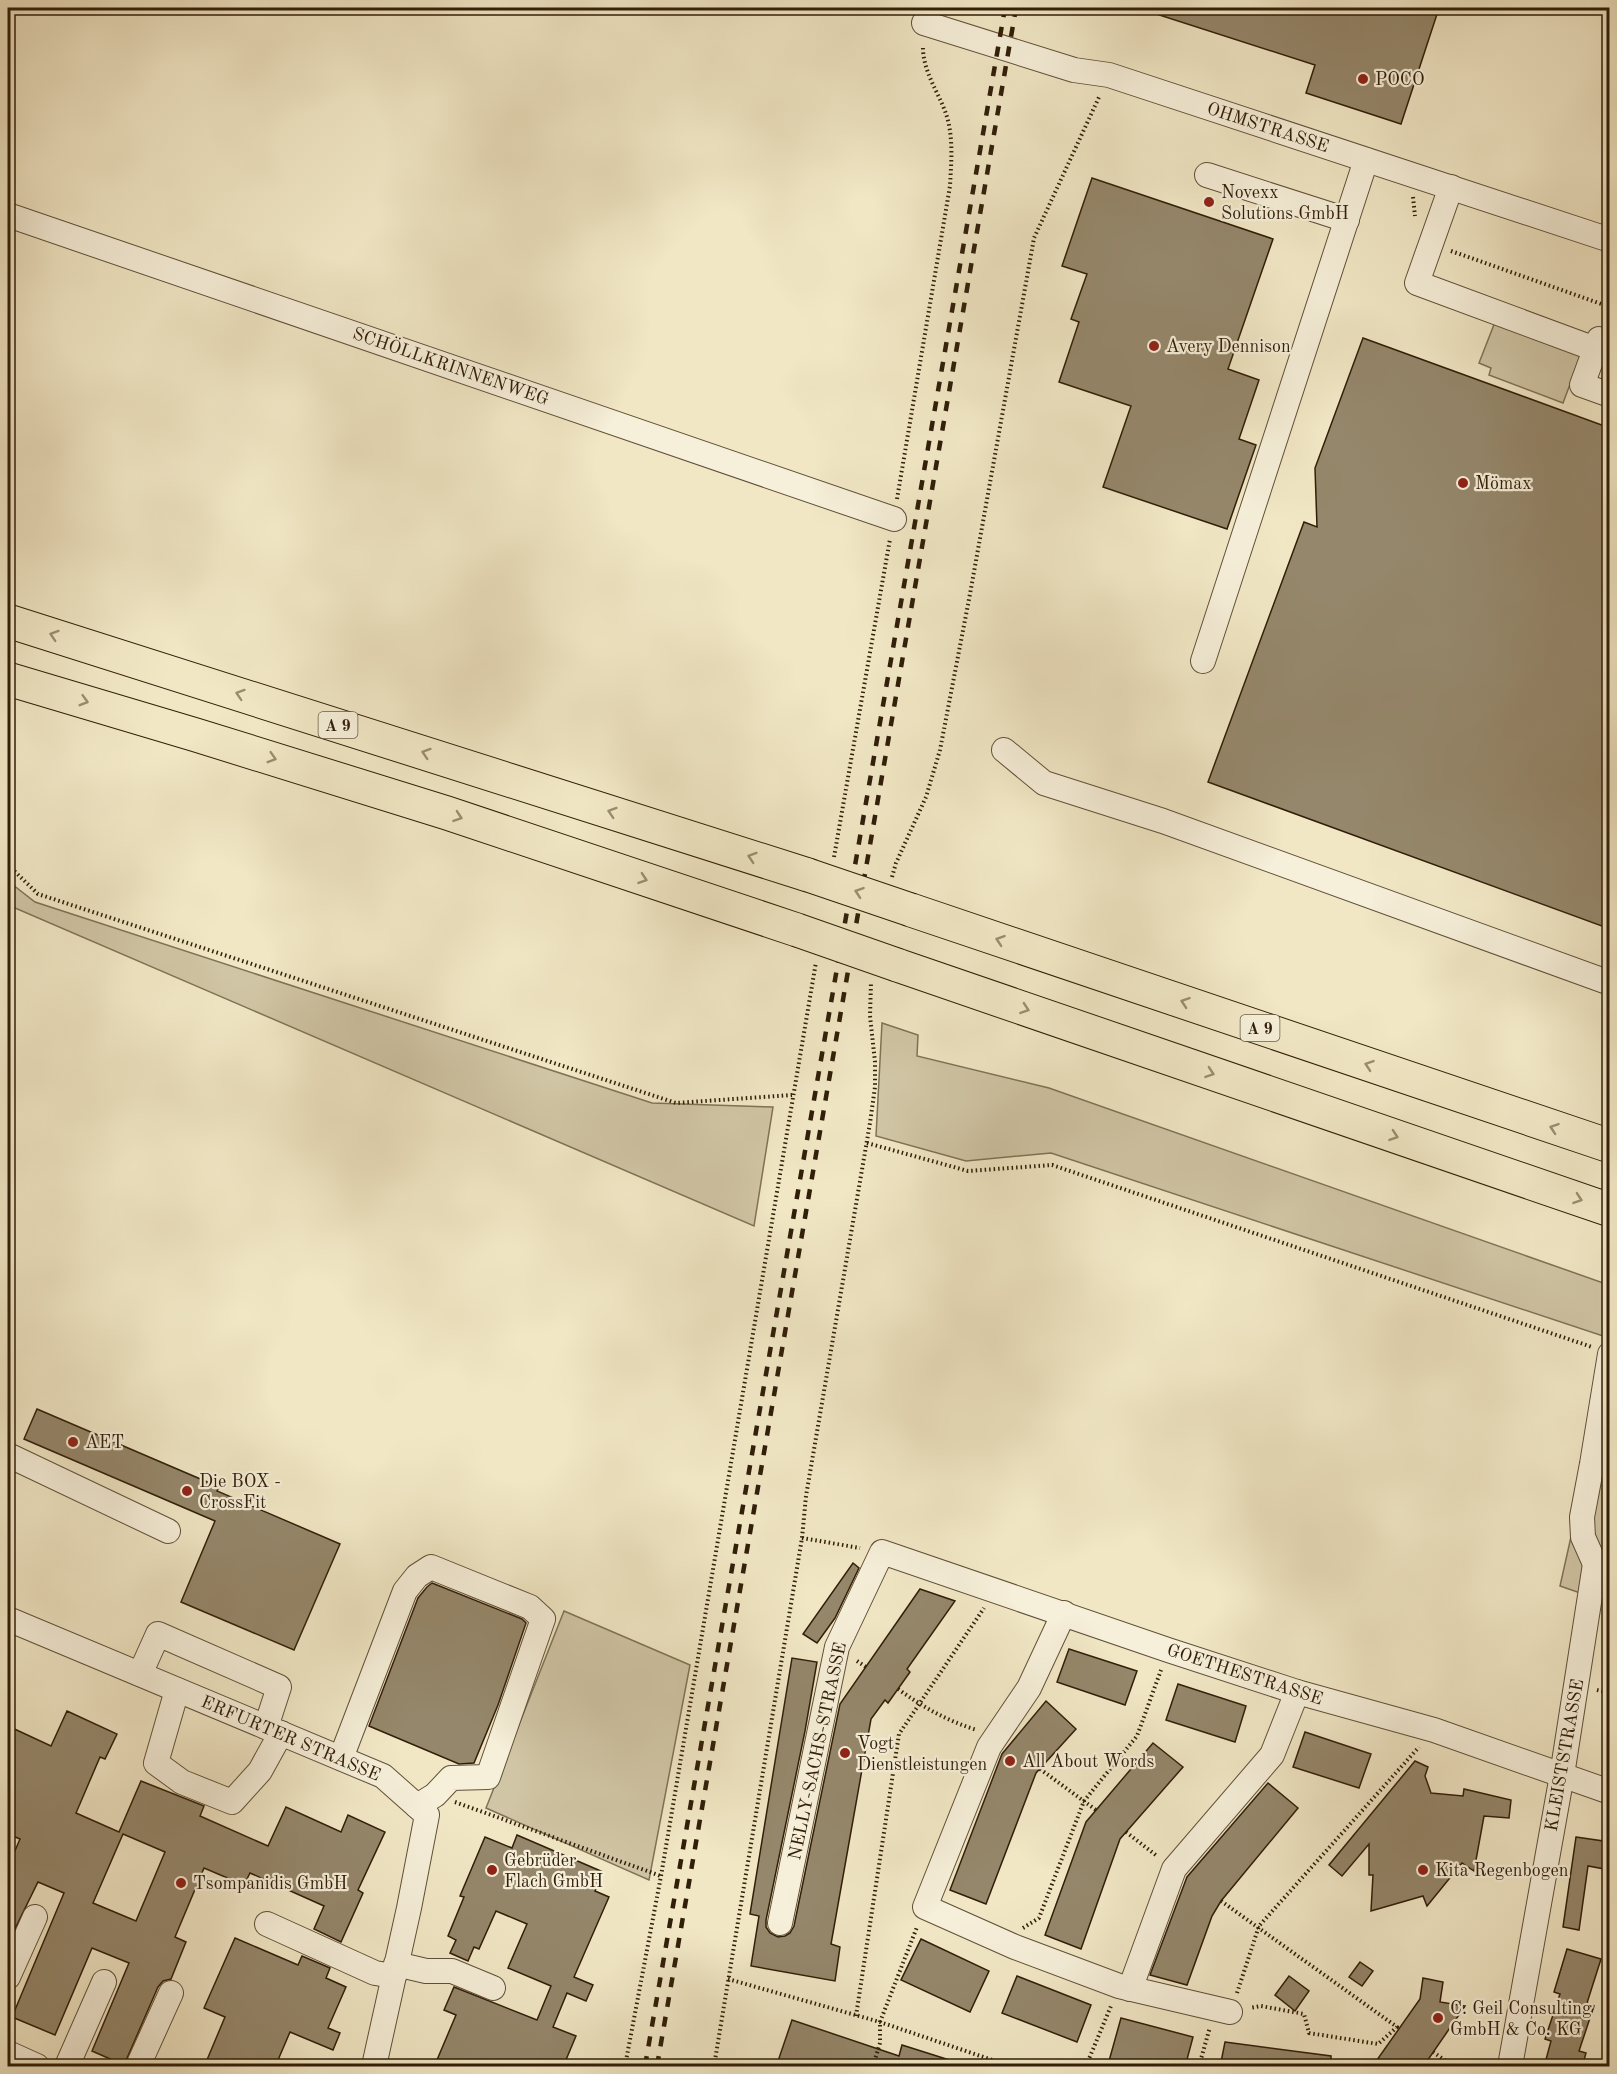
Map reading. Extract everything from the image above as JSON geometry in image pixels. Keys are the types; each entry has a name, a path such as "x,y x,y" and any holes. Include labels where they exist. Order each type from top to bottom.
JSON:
{"highway":[{"name":"A 9","path":"8,621 821,867 911,910 1610,1146"},
{"path":"8,679 447,813 884,971 1610,1210"}],"street":[{"name":"OHMSTRASSE","path":"924,23 1074,70 1109,75 1451,187 1607,233"},
{"path":"1203,661 1366,160"},
{"path":"1208,175 1347,220"},
{"path":"1451,187 1417,283 1602,345 1582,385 1610,395"},
{"name":"SCHÖLLKRINNENWEG","path":"8,215 795,483 894,519"},
{"path":"1004,750 1044,783 1174,825 1610,983"},
{"path":"1602,1566 1583,1537 1582,1517 1592,1464 1604,1352"},
{"path":"8,1455 168,1531"},
{"name":"GOETHESTRASSE","path":"882,1552 1297,1692 1434,1730 1610,1792"},
{"name":"NELLY-SACHS-STRASSE","path":"780,1923 837,1647 882,1552"},
{"name":"KLEISTSTRASSE","path":"1510,2067 1602,1566"},
{"path":"340,1758 405,1590 417,1576 431,1567 530,1607 543,1619 488,1776 451,1778 426,1800 427,1815 374,2067"},
{"path":"1064,1612 1029,1688 998,1737 989,1747 925,1907 1015,1947 1124,1988 1223,2010"},
{"name":"ERFURTER STRASSE","path":"8,1619 384,1776 426,1800"},
{"path":"140,1674 158,1634 279,1687 273,1730 260,1771 232,1802 182,1782 156,1763 177,1690"},
{"path":"1124,1988 1174,1869 1272,1755 1297,1692"},
{"path":"8,1977 34,1917"},
{"path":"267,1924 375,1972 452,1971 493,1988"},
{"path":"67,2067 104,1982"},
{"path":"138,2067 171,1993"},
{"path":"8,2053 37,2067"}],"path":[{"path":"821,867 894,519 950,186 952,157 949,124 931,81 923,53 924,23"},
{"path":"890,884 896,863 926,797 940,750 1034,238 1109,75"},
{"path":"1407,173 1416,214 1409,235 1610,307"},
{"path":"8,866 38,894 676,1103 792,1095"},
{"path":"625,2067 661,1876 792,1095 807,942"},
{"path":"714,2067 802,1538 806,1496 867,1143 875,1087 870,1016 884,971"},
{"path":"867,1143 968,1171 1052,1165 1604,1352"},
{"path":"802,1538 882,1552"},
{"path":"856,2016 899,1734 995,1591"},
{"path":"1015,1947 1023,1928 1039,1918 1084,1801 1137,1736 1168,1650"},
{"path":"898,1689 918,1704 953,1722 998,1737"},
{"path":"1199,2067 1259,1926 1434,1730"},
{"path":"1040,1769 1096,1810"},
{"path":"426,1800 661,1876"},
{"path":"1221,1901 1397,2027 1378,2044 1309,2033 1304,2014 1261,2006 1223,2010"},
{"path":"873,2067 880,2043 880,2022 925,1907"},
{"path":"728,1979 880,2022 1010,2067"},
{"path":"1086,2067 1124,1988"},
{"path":"1433,2052 1453,2067"}],"shaded area":[{"path":"1495,322 1581,355 1563,403 1489,375 1491,368 1479,363"},
{"path":"8,881 35,902 652,1103 773,1107 754,1226 8,905"},
{"path":"882,1023 918,1035 917,1056 1049,1088 1609,1285 1609,1338 1051,1153 966,1161 876,1136"},
{"path":"1609,1367 1609,1603 1560,1586"},
{"path":"564,1611 690,1665 649,1880 486,1808"}],"building":[{"name":"POCO","path":"1148,8 1439,8 1401,124 1306,93 1315,65 1147,11"},
{"name":"Avery Dennison","path":"1092,178 1273,239 1228,369 1259,380 1239,439 1256,445 1227,529 1103,487 1131,406 1059,382 1079,322 1071,319 1087,274 1062,266"},
{"path":"1363,338 1610,428 1610,929 1208,782 1304,522 1317,527 1315,468"},
{"path":"37,1409 219,1487 217,1491 340,1544 294,1650 181,1602 215,1521 24,1439"},
{"path":"853,1563 859,1568 835,1618 817,1643 803,1634"},
{"path":"432,1583 522,1619 526,1623 498,1705 474,1763 459,1764 369,1726 418,1598"},
{"path":"920,1589 955,1601 907,1669 910,1672 888,1703 885,1700 871,1719 831,1944 840,1947 835,1981 751,1966 759,1916 750,1914 792,1658 817,1662 766,1920 766,1927 770,1933 778,1937 790,1933 794,1926 840,1704"},
{"path":"1069,1649 1137,1671 1125,1705 1057,1682"},
{"path":"1178,1684 1246,1706 1235,1742 1166,1720"},
{"path":"1046,1701 1076,1729 1036,1773 986,1904 950,1890 1002,1754"},
{"path":"67,1711 117,1734 105,1759 100,1757 76,1813 119,1832 141,1781 204,1806 200,1816 268,1846 286,1807 341,1832 348,1815 385,1832 358,1890 363,1893 341,1942 314,1929 324,1906 250,1873 244,1885 204,1868 175,1937 186,1942 171,1979 163,1981 158,1987 124,2065 92,2051 129,1963 92,1948 55,2035 12,2017 64,1893 38,1882 8,1943 8,1867 20,1839 8,1834 8,1726 51,1746","holes":["123,1834 165,1852 136,1921 93,1903"]},
{"path":"1305,1732 1371,1754 1359,1788 1293,1767"},
{"path":"1153,1743 1183,1767 1120,1839 1081,1949 1045,1935 1086,1822"},
{"path":"1415,1761 1428,1767 1425,1776 1431,1793 1463,1796 1464,1789 1511,1800 1509,1818 1484,1816 1474,1871 1462,1863 1427,1906 1423,1896 1371,1911 1373,1875 1369,1875 1369,1844 1342,1876 1329,1865"},
{"path":"1268,1783 1298,1808 1221,1901 1212,1916 1187,1985 1150,1975 1187,1877"},
{"path":"517,1835 603,1872 595,1891 609,1897 574,1977 593,1985 586,2001 567,1993 553,2027 576,2036 563,2067 434,2067 456,2015 444,2010 454,1987 537,2020 551,1986 508,1968 527,1924 496,1911 479,1949 474,1947 468,1961 450,1953 456,1940 448,1936 464,1897 460,1896 485,1837 512,1848"},
{"path":"1576,1837 1610,1842 1610,1870 1588,1866 1579,1930 1563,1927"},
{"path":"235,1938 298,1965 302,1956 330,1968 326,1978 346,1987 328,2028 340,2033 333,2050 290,2032 275,2067 204,2067 225,2017 204,2008"},
{"path":"921,1939 989,1971 970,2012 901,1980"},
{"path":"1567,1949 1601,1959 1587,2003 1594,2006 1579,2051 1586,2053 1582,2067 1544,2067 1551,2041 1545,2039 1560,1994 1554,1992"},
{"path":"1360,1962 1373,1971 1362,1986 1349,1977"},
{"path":"1017,1976 1091,2005 1077,2042 1002,2013"},
{"path":"1289,1976 1309,1991 1295,2011 1275,1995"},
{"path":"1423,1978 1443,1982 1440,2002 1465,2006 1423,2067 1372,2067 1420,1999"},
{"path":"1121,2018 1193,2037 1185,2067 1129,2067 1109,2061"},
{"path":"792,2020 899,2056 902,2045 959,2063 958,2067 776,2067"},
{"path":"1225,2042 1331,2056 1331,2067 1220,2067"}],"railway":[{"path":"645,2066 1005,8"},
{"path":"657,2066 1016,8"}],"place":[{"name":"POCO","path":"1363,79"},
{"name":"Novexx Solutions GmbH","path":"1209,202"},
{"name":"Avery Dennison","path":"1154,346"},
{"name":"Mömax","path":"1463,483"},
{"name":"AET","path":"73,1442"},
{"name":"Die BOX - CrossFit","path":"187,1491"},
{"name":"Vogt Dienstleistungen","path":"845,1753"},
{"name":"All About Words","path":"1010,1761"},
{"name":"Gebrüder Flach GmbH","path":"492,1870"},
{"name":"Kita Regenbogen","path":"1423,1870"},
{"name":"Tsompanidis GmbH","path":"181,1883"},
{"name":"C. Geil Consulting GmbH & Co. KG","path":"1438,2018"}]}
